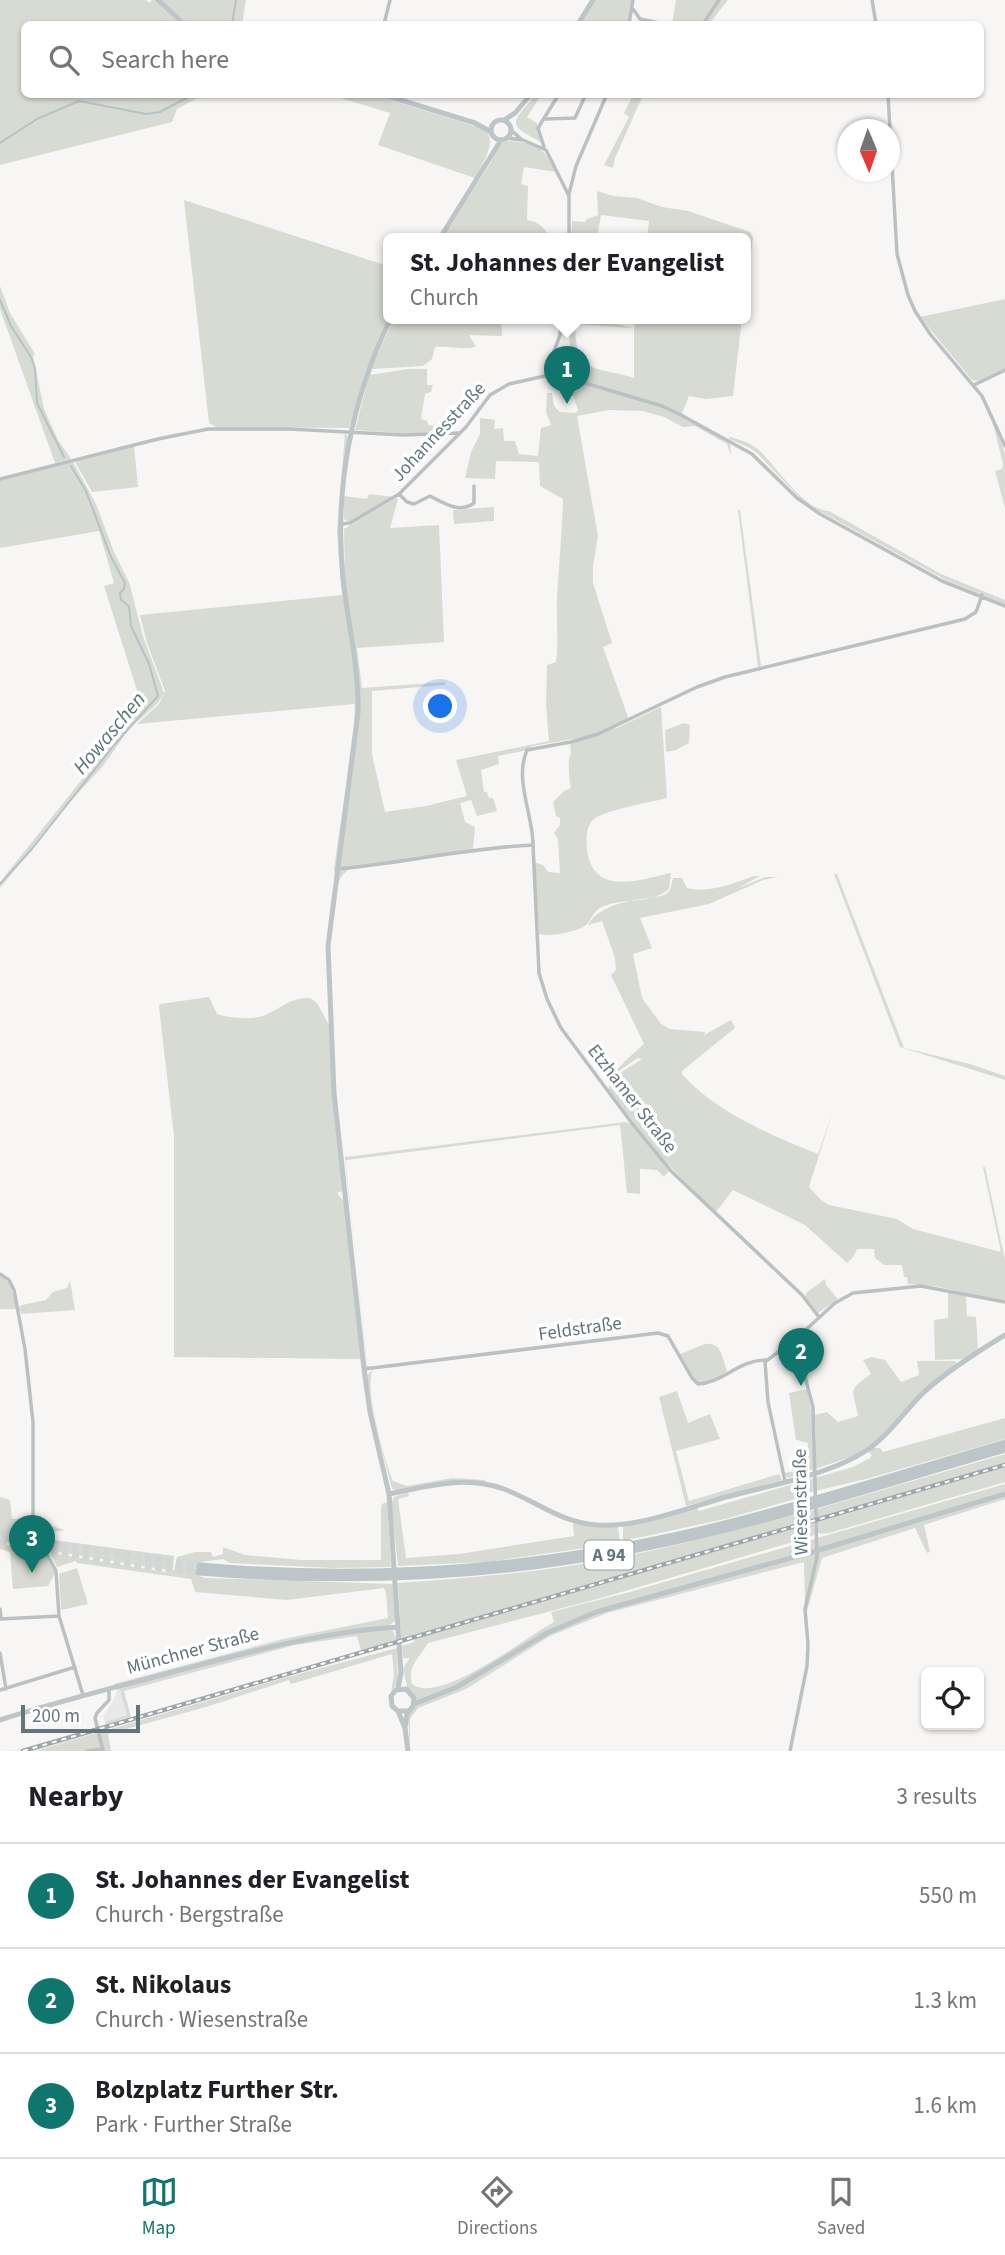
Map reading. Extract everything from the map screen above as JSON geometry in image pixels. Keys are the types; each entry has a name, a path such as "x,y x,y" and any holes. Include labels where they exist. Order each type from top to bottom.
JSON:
{"highway":[{"name":"A 94","path":"822,1499 1005,1443"},
{"name":"A 94","path":"200,1569 385,1575 521,1561 631,1544 723,1524 1005,1449"}],"street":[{"path":"158,0 181,21"},
{"path":"385,21 390,0"},
{"path":"581,21 593,0"},
{"path":"632,21 633,0"},
{"path":"705,21 719,0"},
{"path":"872,0 876,21"},
{"path":"633,9 637,16 648,21"},
{"path":"394,98 475,124 504,139 523,140 544,148"},
{"path":"475,124 493,124 504,120 515,113 528,98"},
{"path":"557,98 538,128 544,148 569,196"},
{"path":"545,119 575,118 584,98"},
{"path":"569,233 569,196 576,166 605,98"},
{"path":"888,98 897,254 901,272 921,321 974,385 990,409 1005,446"},
{"path":"443,233 493,149 504,139 515,113"},
{"path":"504,120 523,140"},
{"path":"493,124 493,149"},
{"path":"388,324 369,370 351,432 344,480 341,524 343,579 359,701 328,946 332,1066 364,1369 370,1412 389,1494 401,1673 406,1689 413,1695 432,1696"},
{"path":"561,324 548,372 662,406 752,454 797,498 820,514 943,581 1005,606"},
{"path":"974,385 1005,370"},
{"name":"Johannesstraße","path":"341,524 350,523 399,494 472,421 485,399 496,390 517,382 544,377 548,372"},
{"path":"0,479 208,429 289,429 404,435 459,433"},
{"path":"399,494 407,502 414,504 430,496 448,506 469,506 474,503 474,486"},
{"name":"Etzhamer Straße","path":"819,1317 802,1295 671,1171 622,1111 561,1028 544,990 538,962 533,831 523,782 527,750 598,734 696,687 725,677 965,619 976,612 982,595"},
{"path":"337,869 533,845"},
{"path":"0,1274 9,1280 14,1290 25,1349 33,1422 33,1518 37,1535 55,1568 59,1616 83,1695"},
{"path":"785,1481 766,1390 766,1360 799,1336 835,1303 853,1293 905,1286 929,1287 1005,1303"},
{"name":"Feldstraße","path":"364,1369 658,1333 668,1336 698,1384 715,1380 740,1365 766,1360"},
{"path":"389,1494 447,1482 475,1482 505,1490 563,1518 580,1523 603,1526 636,1521 807,1475 848,1461 868,1450 936,1382 1005,1335"},
{"name":"Wiesenstraße","path":"790,1751 807,1666 805,1609 817,1557 813,1413 804,1373 803,1345 799,1336"},
{"path":"405,1728 408,1711 414,1704 466,1683 547,1633 596,1612 823,1549 1005,1494"},
{"path":"0,1609 1,1619 59,1616"},
{"name":"Münchner Straße","path":"0,1720 83,1695 292,1641 398,1627"},
{"path":"0,1653 6,1689"},
{"path":"0,1690 75,1667"},
{"path":"401,1673 398,1689 391,1699 392,1706 398,1711 405,1728 408,1751"},
{"path":"87,1751 103,1750 95,1718 109,1700 109,1689"},
{"path":"398,1689 406,1689"},
{"path":"413,1695 414,1704"},
{"path":"398,1711 408,1711"}],"shaded area":[{"path":"0,0 145,0 150,3 155,0 177,21 21,21 21,98 197,98 177,109 172,122 0,165"},
{"path":"160,0 246,0 242,21 184,21"},
{"path":"595,0 632,0 628,21 582,21"},
{"path":"676,0 728,0 711,21 672,21"},
{"path":"341,98 384,98 484,129 488,134 490,146 475,178 378,145 390,113"},
{"path":"533,98 539,98 527,117 537,123 541,142 517,126 517,118"},
{"path":"632,98 642,98 613,168 604,165 629,117 624,113"},
{"path":"507,141 532,145 543,151 556,172 524,167 521,184 528,186 527,220 542,226 547,233 445,233 491,162 499,145"},
{"path":"597,191 688,211 750,233 648,233 649,221 601,215 598,233 571,233 572,221 585,222 598,215"},
{"path":"184,200 383,264 383,324 386,324 365,374 349,428 216,427 209,423"},
{"path":"0,286 10,313 35,354 33,356 44,409 58,440 71,459 55,463 0,309"},
{"path":"1005,299 1005,369 978,381 972,380 920,317"},
{"path":"391,324 501,324 502,336 469,335 476,347 435,347 432,359 423,366 372,367"},
{"path":"562,324 575,324 576,341 583,361 598,369 634,378 635,324 741,324 733,396 706,399 689,396 682,413 685,418 730,444 731,456 727,444 695,426 683,427 664,417 643,411 609,410 577,416 598,536 593,583 612,643 603,647 628,717 590,736 533,746 498,756 499,764 481,770 484,792 487,792 489,798 493,798 497,811 477,816 471,800 460,803 465,822 475,827 473,849 349,869 337,886 334,868 354,730 355,704 137,724 159,704 165,691 140,615 342,595 337,532 345,433 348,437 340,498 345,571 344,529 396,498 398,499 390,528 439,525 444,642 357,648 362,688 445,682 445,685 372,691 372,754 385,812 467,796 456,760 549,741 547,665 556,662 557,654 557,597 563,499 540,486 539,463 536,462 496,461 495,479 465,478 471,452 480,434 480,418 495,420 494,429 503,428 504,441 515,441 519,454 538,456 541,428 551,425 546,412 547,393 552,393 554,406 560,412 576,413 578,410 573,396 568,396 577,390 572,380 569,330 562,327"},
{"path":"575,324 616,324 634,328"},
{"path":"427,369 427,385 433,385 431,392 425,394 421,419 427,421 428,425 441,427 442,432 412,434 355,430 369,375"},
{"path":"991,415 1005,453 1005,508 995,471 1002,469 1003,464"},
{"path":"729,437 759,450 800,496 819,509 829,511 941,574 1005,600 1005,604 944,579 816,509 801,499 758,454"},
{"path":"134,446 138,487 92,492 75,462"},
{"path":"73,462 96,504 114,552 129,582 143,636 164,693 158,703 129,729 103,766 69,803 0,888 0,882 140,707 104,586 114,583 99,531 0,548 0,480"},
{"path":"369,494 394,497 349,522 344,519 344,496 367,499"},
{"path":"494,507 494,521 454,524 453,510"},
{"path":"738,510 761,666 758,667"},
{"path":"661,707 667,798 618,809 594,819 588,829 587,850 591,865 598,874 608,880 632,881 671,873 669,889 653,897 600,908 586,925 577,930 539,934 534,862 543,865 548,872 560,873 558,839 554,833 560,825 560,818 556,816 553,802 571,788 570,743 619,727"},
{"path":"684,723 690,725 689,743 666,752 665,730"},
{"path":"834,874 837,874 904,1048 970,1064 1005,1076 1005,1080 900,1047"},
{"path":"760,876 736,889 765,877 778,877 763,880 709,904 640,918 652,948 633,954 642,998 661,1024 670,1029 705,1032 704,1035 731,1020 735,1028 682,1071 682,1074 727,1111 763,1131 818,1154 833,1111 809,1187 829,1205 897,1219 913,1229 1001,1252 985,1167 1005,1260 1005,1301 934,1286 908,1284 902,1265 884,1265 875,1258 874,1249 857,1249 847,1263 805,1225 733,1190 715,1213 661,1157 608,1090 612,1078 642,1059 638,1058 610,1077 644,1044 611,975 616,970 615,958 602,921 588,925 594,917 611,906 665,895 670,890 673,878 682,878 687,888 704,890"},
{"path":"209,997 217,1014 246,1018 263,1016 291,1001 310,998 317,1003 329,1025 342,1191 337,1193 345,1203 361,1359 174,1357 174,1136 159,1007 160,1004"},
{"path":"626,1122 631,1124 669,1171 664,1177 657,1170 640,1169 640,1194 627,1193 620,1125 345,1162 345,1157"},
{"path":"0,1275 10,1284 17,1309 0,1309"},
{"path":"825,1279 826,1285 838,1299 818,1313 805,1297 806,1293"},
{"path":"70,1281 75,1310 21,1314 19,1307 46,1300 53,1292 67,1288"},
{"path":"948,1292 966,1296 967,1316 976,1317 978,1350 963,1359 935,1360 934,1320 948,1318"},
{"path":"705,1344 718,1348 727,1371 712,1380 699,1382 695,1381 680,1354"},
{"path":"872,1357 885,1360 901,1382 919,1375 917,1361 955,1361 957,1364 875,1442 854,1456 788,1478 784,1473 806,1469 808,1443 796,1440 789,1393 808,1389 816,1445 815,1415 827,1412 838,1422 858,1416 854,1391 858,1384 871,1374 863,1360"},
{"path":"373,1370 373,1407 393,1481 407,1486 452,1478 485,1482 445,1481 392,1489 374,1419 367,1375"},
{"path":"677,1391 688,1423 710,1414 720,1439 676,1451 689,1501 779,1474 782,1480 686,1506 659,1397"},
{"path":"1005,1418 1005,1439 870,1478 807,1493 806,1496 725,1519 623,1541 623,1526 697,1508 699,1511 853,1467 870,1458 872,1455 868,1452 873,1448 880,1448 883,1452"},
{"path":"1005,1454 1005,1464 817,1518 817,1509"},
{"path":"1005,1467 1005,1482 829,1533 818,1532 818,1522"},
{"path":"1005,1484 1005,1499 924,1525 930,1552 927,1553 915,1528 822,1558 805,1612 804,1562 607,1613 550,1636 466,1689 418,1708 410,1719 410,1751 408,1717 416,1698 407,1687 403,1668 410,1658 403,1658 402,1646 414,1642 415,1639 814,1523 815,1534 810,1537 601,1598 428,1643 411,1671 412,1684 425,1688 442,1686 483,1667 554,1622 551,1612 626,1593"},
{"path":"408,1492 409,1496 398,1499 406,1558 459,1554 574,1536 573,1524 618,1526 620,1543 488,1562 398,1566 391,1503 394,1497"},
{"path":"0,1497 10,1500 12,1519 31,1519 40,1547 0,1541"},
{"path":"387,1502 391,1567 333,1568 229,1563 224,1559 201,1562 199,1576 393,1584 395,1621 390,1625 397,1640 361,1651 357,1636 295,1645 124,1691 131,1717 106,1724 105,1722 127,1715 120,1690 117,1690 114,1684 283,1639 388,1618 386,1593 384,1588 287,1600 195,1592 191,1579 76,1561 57,1567 50,1553 165,1572 174,1570 177,1557 195,1552 211,1552 213,1557 223,1554 223,1547 245,1555 301,1560 381,1560 381,1508 382,1504"},
{"path":"814,1510 814,1520 401,1639 398,1583 507,1574 589,1563 715,1536"},
{"path":"35,1521 65,1530 44,1534 46,1539 174,1556 173,1566 170,1569 162,1569 47,1550"},
{"path":"0,1544 43,1551 55,1573 48,1586 13,1589 10,1552 0,1549"},
{"path":"77,1568 88,1604 61,1610 59,1574"},
{"path":"397,1648 398,1683 391,1692 394,1675 392,1654 291,1684 289,1680 206,1707 108,1734 111,1751 36,1751 287,1677"},
{"path":"117,1690 120,1690 127,1715 105,1722 103,1716"},
{"path":"105,1725 106,1731 36,1751 13,1751"}],"waterway":[{"name":"Howaschen","path":"232,21 236,0"},
{"name":"Howaschen","path":"0,143 37,119 79,101 146,114 160,112 186,98"},
{"name":"Howaschen","path":"0,300 11,326 31,357 35,368 37,403 64,457"},
{"name":"Howaschen","path":"0,884 32,849 114,745 158,696 149,664 131,626 129,606 121,600 120,593 125,583 111,557 86,491 71,466"}],"tunnel":[{"path":"0,1533 52,1544 200,1566"},
{"path":"0,1541 113,1562 199,1572"}],"railway":[{"path":"23,1751 1005,1465"}],"place":[{"name":"St. Johannes der Evangelist","path":"567,404"},
{"name":"St. Nikolaus","path":"801,1386"},
{"name":"Bolzplatz Further Str.","path":"32,1573"}]}
